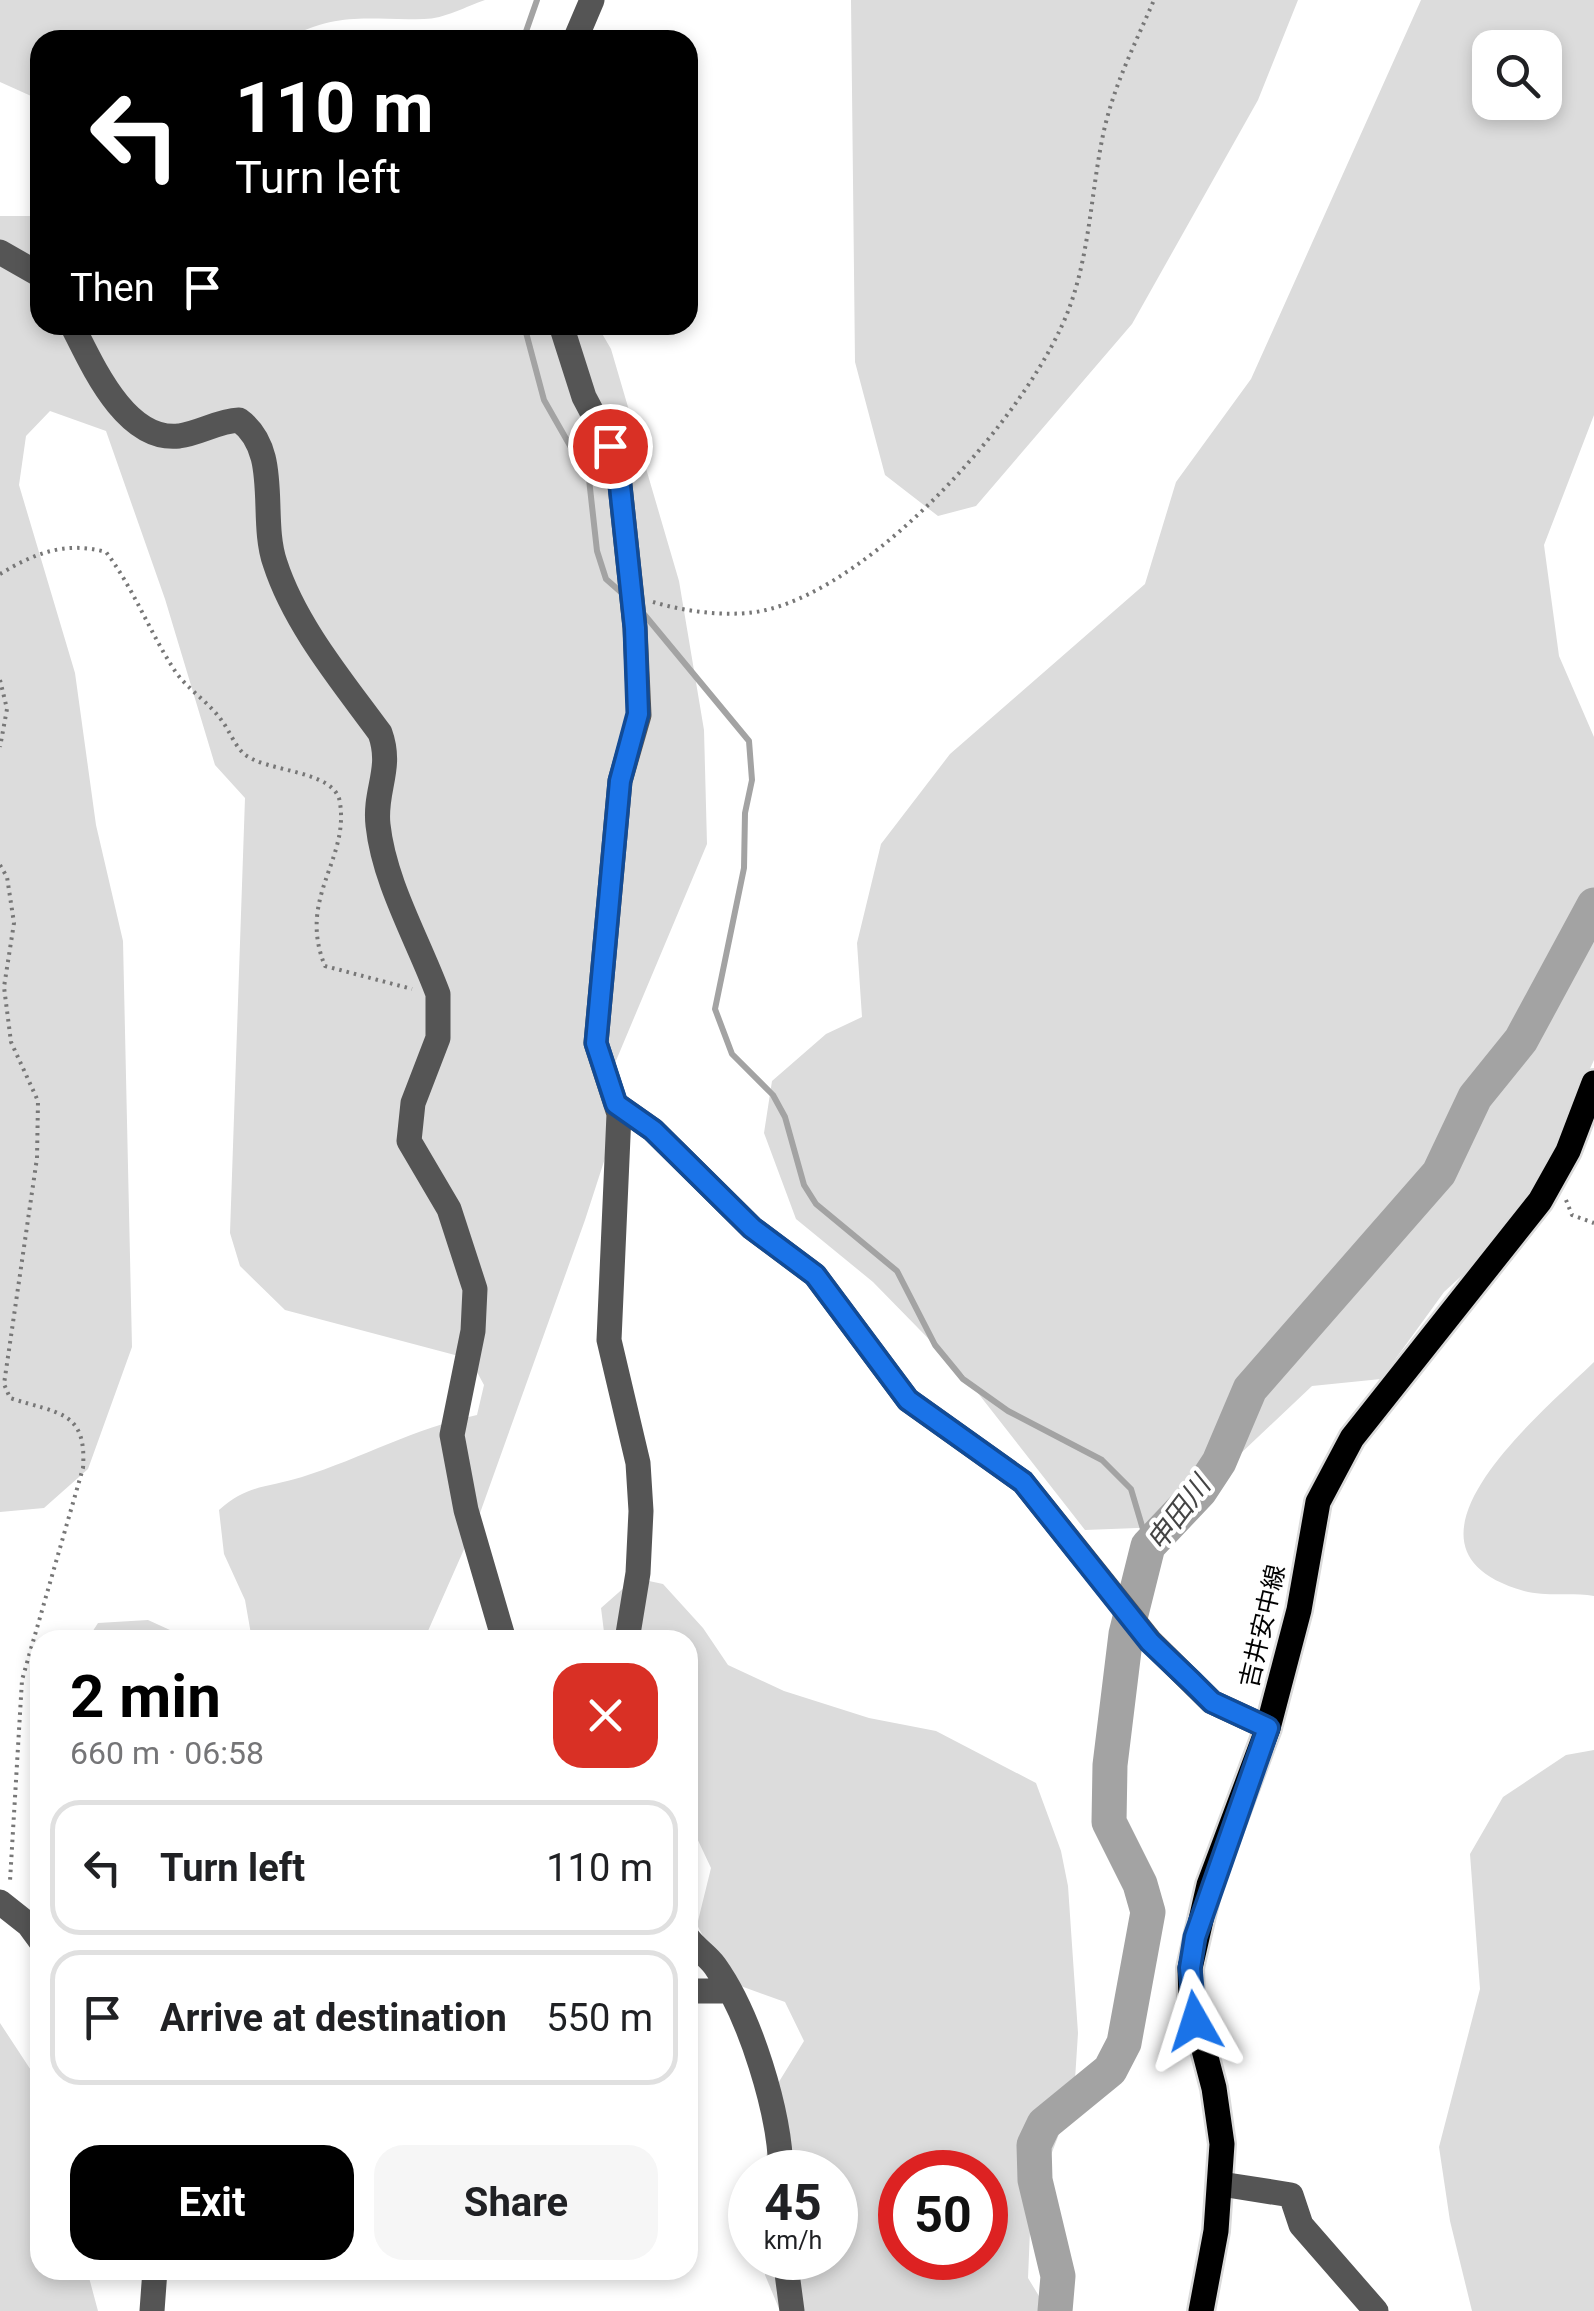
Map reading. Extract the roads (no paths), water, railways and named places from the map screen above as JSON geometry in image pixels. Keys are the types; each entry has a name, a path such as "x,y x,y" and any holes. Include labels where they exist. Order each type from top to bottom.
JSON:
{"main road":[{"name":"吉井安中線","path":"1201,2311 1221,2184 1218,2112 1190,2000 1190,1968 1210,1885 1268,1728 1299,1610 1318,1502 1352,1438 1540,1200 1594,1084"}],"street":[{"path":"578,30 592,0"},
{"path":"0,252 30,269"},
{"path":"78,335 131,419 152,431 178,436 239,420 262,444 274,563 300,616 380,733 388,754 377,820 383,852 438,994 438,1038 412,1104 410,1141 449,1210 476,1289 474,1331 452,1435 466,1510 501,1630"},
{"path":"564,335 584,398 610,446 619,476 631,588 638,714 620,781 596,1043 616,1104 621,1152 609,1340 638,1464 638,1573 629,1630"},
{"path":"616,1104 653,1130 752,1228 815,1275 908,1400 1023,1482 1150,1642 1212,1702 1268,1728"},
{"path":"4,1904 30,1930"},
{"path":"698,1948 714,1965 728,1992 769,2089 781,2150"},
{"path":"698,1991 728,1992"},
{"path":"1221,2184 1291,2195 1301,2224 1376,2311"},
{"path":"152,2311 154,2280"},
{"path":"788,2280 792,2311"}],"waterway":[{"path":"526,30 537,0"},
{"path":"527,335 544,400 589,479 597,551 606,579 623,594"},
{"path":"643,613 749,741 752,780 745,813 744,868 715,1009 732,1054 773,1095 785,1117 804,1185 816,1204 897,1271 935,1345 963,1379 1008,1411 1102,1460 1131,1489 1148,1546"},
{"name":"申田川","path":"1055,2311 1058,2276 1035,2180 1034,2145 1044,2124 1110,2070 1124,2043 1148,1912 1140,1884 1109,1822 1110,1765 1126,1634 1148,1546 1200,1491 1219,1462 1250,1389 1439,1173 1475,1097 1521,1040 1594,905"}]}
